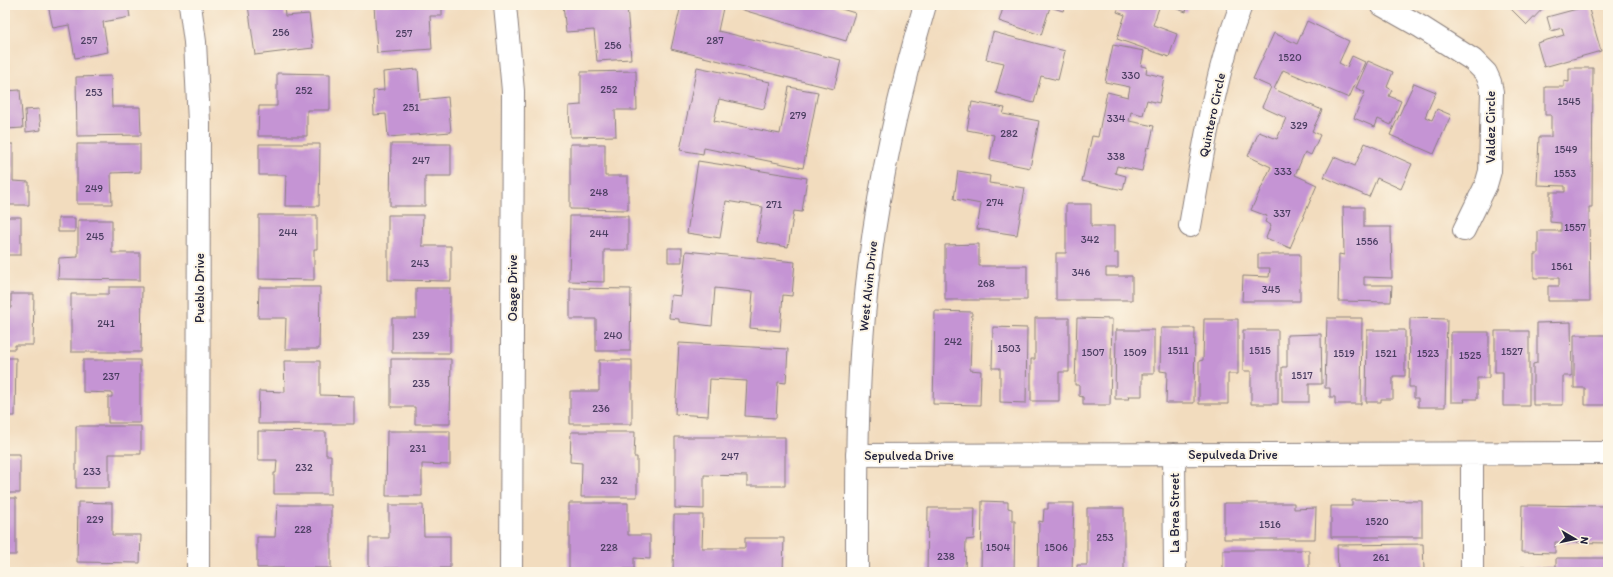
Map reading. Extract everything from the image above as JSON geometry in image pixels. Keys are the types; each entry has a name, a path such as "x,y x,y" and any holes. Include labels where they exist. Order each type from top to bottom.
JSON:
{"street":[{"name":"Pueblo Drive","path":"190,5 197,68 200,122 198,572"},
{"name":"Osage Drive","path":"505,5 513,91 511,572"},
{"name":"West Alvin Drive","path":"857,572 857,455 864,316 875,224 892,130 925,5"},
{"name":"Quintero Circle","path":"1190,226 1208,125 1221,71 1241,5"},
{"name":"Valdez Circle","path":"1382,5 1421,27 1473,60 1486,73 1490,82 1492,92 1490,171 1486,185 1464,230"},
{"name":"Sepulveda Drive","path":"857,455 1608,453"},
{"name":"La Brea Street","path":"1174,454 1175,572"},
{"path":"1472,454 1472,572"}],"building":[{"path":"48,5 128,5 130,17 103,22 108,52 75,58 69,25 53,28"},
{"path":"248,5 284,5 285,16 309,14 313,48 255,55"},
{"path":"374,5 442,5 442,16 430,16 432,49 377,53"},
{"path":"563,5 627,5 631,59 597,61 594,30 566,32"},
{"path":"681,5 713,5 723,8 718,31 841,60 834,89 671,49"},
{"path":"741,5 828,5 855,13 846,41 740,9"},
{"path":"1004,5 1065,5 1063,11 1050,7 1041,35 999,21"},
{"path":"1120,5 1160,5 1153,25 1177,34 1169,57 1117,39 1125,15 1117,12"},
{"path":"1166,5 1188,5 1186,12"},
{"path":"1507,5 1546,5 1527,25"},
{"path":"1588,6 1601,51 1544,67 1537,43 1564,35 1562,28 1551,31 1547,17"},
{"path":"1307,21 1349,41 1339,63 1347,67 1352,56 1365,62 1349,98 1283,70 1274,89 1322,110 1312,131 1320,135 1311,155 1305,152 1295,175 1317,185 1290,248 1266,238 1271,225 1265,222 1267,216 1251,210 1271,167 1248,156 1259,132 1277,139 1286,118 1262,107 1271,87 1253,79 1274,33 1297,44"},
{"path":"993,32 1065,51 1058,80 1041,76 1034,103 996,93 1004,63 986,59"},
{"path":"1113,45 1144,51 1141,66 1147,67 1146,73 1164,77 1159,103 1147,100 1143,115 1131,112 1129,121 1154,126 1149,148 1147,147 1142,171 1117,166 1115,173 1126,176 1123,190 1082,181 1092,136 1098,137 1107,92 1128,97 1130,87 1105,82"},
{"path":"1368,61 1393,72 1387,87 1392,90 1389,96 1401,101 1391,125 1378,119 1375,127 1354,118 1365,92 1356,88"},
{"path":"697,67 770,82 764,109 719,99 714,121 780,134 789,87 818,92 803,168 704,148 703,154 680,150"},
{"path":"1569,68 1593,68 1592,207 1589,207 1590,301 1548,301 1548,286 1559,286 1559,278 1534,278 1534,254 1538,254 1538,231 1561,231 1561,223 1550,222 1550,192 1565,192 1565,186 1537,185 1539,137 1551,137 1551,115 1545,115 1545,87 1564,87 1564,81 1569,82"},
{"path":"418,69 420,100 448,97 451,132 388,137 386,114 374,115 373,91 384,90 383,72"},
{"path":"636,71 637,110 615,110 616,136 570,137 569,106 581,105 581,72"},
{"path":"277,73 330,74 330,110 307,110 307,136 258,136 259,106 277,106"},
{"path":"111,76 112,107 140,107 141,135 77,136 76,77"},
{"path":"1414,83 1436,92 1425,117 1432,120 1437,109 1451,115 1434,154 1390,135"},
{"path":"20,90 23,128 5,129 5,91"},
{"path":"972,102 1005,108 1003,114 1039,121 1030,168 990,160 994,135 967,130"},
{"path":"39,109 41,130 26,132 25,110"},
{"path":"1365,143 1412,164 1401,189 1377,178 1369,197 1324,177 1334,157 1355,166"},
{"path":"5,144 13,144 13,181 29,182 29,205 5,205"},
{"path":"77,144 140,144 140,172 111,173 112,204 77,204"},
{"path":"259,144 320,144 319,206 285,206 286,175 259,175"},
{"path":"391,144 451,144 451,176 425,176 425,206 390,206"},
{"path":"570,144 605,144 605,176 628,176 628,210 570,209"},
{"path":"698,161 807,178 802,212 794,211 788,247 757,242 763,207 726,201 720,238 687,233"},
{"path":"958,171 990,176 989,183 1025,188 1017,235 977,229 981,204 954,199"},
{"path":"1066,204 1091,204 1091,226 1114,226 1114,253 1118,253 1118,268 1106,268 1106,276 1132,276 1132,300 1056,300 1056,253 1066,253"},
{"path":"1343,207 1364,207 1364,227 1391,227 1392,278 1364,277 1364,285 1392,285 1391,302 1338,301 1339,254 1344,255"},
{"path":"259,215 317,215 317,249 314,249 314,280 259,279"},
{"path":"388,215 423,215 422,246 451,246 451,281 388,280"},
{"path":"570,216 628,216 628,250 604,250 604,282 569,281"},
{"path":"5,217 21,217 21,255 5,255"},
{"path":"58,218 75,218 75,232 58,232"},
{"path":"78,220 112,220 112,253 140,253 140,280 58,279 59,258 78,257"},
{"path":"979,244 979,266 1027,266 1027,300 945,300 945,245"},
{"path":"668,248 682,248 682,262 668,262"},
{"path":"686,251 795,262 792,296 783,295 780,331 750,328 753,292 715,288 712,326 679,322 679,319 669,318 671,295 681,296"},
{"path":"1258,254 1300,254 1300,301 1242,301 1243,276 1269,277 1270,268 1258,268"},
{"path":"109,287 142,287 141,352 71,352 71,294 109,294"},
{"path":"259,287 320,287 319,349 285,349 286,318 258,318"},
{"path":"416,288 450,288 450,353 392,353 392,318 416,318"},
{"path":"570,288 631,289 630,351 596,351 596,319 570,319"},
{"path":"11,294 34,294 33,345 15,345 15,349 5,349 5,308 11,308"},
{"path":"935,311 972,312 970,370 981,371 980,405 933,404"},
{"path":"1035,318 1069,318 1069,372 1059,372 1059,401 1031,401 1031,359 1035,359"},
{"path":"1077,318 1112,319 1110,405 1083,405 1083,397 1079,396 1079,385 1075,385"},
{"path":"1327,318 1362,318 1361,404 1335,404 1335,397 1330,397 1330,388 1325,388"},
{"path":"1410,318 1447,319 1445,407 1418,407 1418,398 1414,398 1414,387 1409,387"},
{"path":"1204,319 1238,319 1238,374 1228,374 1228,404 1199,404 1199,361 1203,360"},
{"path":"1571,322 1572,376 1563,376 1563,405 1533,405 1533,364 1537,363 1537,323"},
{"path":"993,327 1027,328 1026,403 1000,402 1000,368 992,368"},
{"path":"1161,328 1195,328 1194,403 1166,403 1167,372 1160,371"},
{"path":"1116,330 1154,330 1154,374 1142,374 1142,396 1128,396 1129,399 1115,399"},
{"path":"1243,330 1278,330 1278,404 1251,404 1251,371 1243,371"},
{"path":"1367,330 1405,330 1405,376 1393,376 1393,399 1381,399 1381,402 1366,402"},
{"path":"1495,331 1529,331 1529,406 1503,406 1503,372 1495,372"},
{"path":"1451,332 1489,332 1489,378 1477,378 1477,399 1464,399 1465,402 1451,402"},
{"path":"1321,334 1322,384 1309,384 1309,402 1282,402 1282,367 1287,367 1287,335"},
{"path":"1574,335 1608,335 1608,405 1585,405 1585,388 1574,388"},
{"path":"679,343 788,349 786,383 778,382 776,418 745,416 747,381 710,379 708,416 675,414"},
{"path":"5,358 16,358 15,416 5,416"},
{"path":"391,359 451,359 450,424 415,424 415,407 391,407"},
{"path":"83,360 140,360 140,423 108,423 108,397 112,397 112,393 83,392"},
{"path":"599,360 632,360 632,424 570,424 570,391 599,391"},
{"path":"284,361 320,361 320,395 354,396 354,424 258,424 259,391 285,392"},
{"path":"76,426 141,426 141,454 109,454 109,488 76,488"},
{"path":"258,431 326,432 326,455 331,455 331,494 274,494 274,473 276,473 277,460 258,460"},
{"path":"387,431 450,431 450,465 422,464 422,496 386,496"},
{"path":"571,432 635,432 634,457 637,457 637,497 581,497 582,463 570,462"},
{"path":"675,437 785,437 785,486 747,486 747,476 704,475 704,509 675,508"},
{"path":"5,454 20,454 20,493 5,493"},
{"path":"5,498 16,498 16,555 5,555"},
{"path":"1352,500 1422,501 1422,537 1331,537 1331,506 1352,506"},
{"path":"982,501 1008,502 1008,508 1012,509 1012,521 1015,521 1014,572 981,572"},
{"path":"78,502 112,503 112,535 141,535 140,563 77,562"},
{"path":"569,503 628,503 628,535 650,535 650,559 634,558 634,569 569,569"},
{"path":"1048,503 1074,503 1072,572 1038,572 1039,521 1043,522 1044,509 1048,509"},
{"path":"1224,503 1294,503 1294,509 1316,508 1315,539 1224,539"},
{"path":"277,505 331,505 331,568 257,568 257,537 275,537"},
{"path":"389,505 423,505 424,536 450,536 450,568 369,568 369,538 389,538"},
{"path":"1522,505 1608,506 1608,543 1555,542 1555,553 1521,552"},
{"path":"928,508 975,508 974,539 966,540 965,572 927,572"},
{"path":"1087,508 1124,508 1124,572 1077,572 1077,565 1087,565"},
{"path":"674,515 703,515 702,548 745,548 745,538 784,538 783,572 673,572"},
{"path":"1423,544 1424,570 1418,569 1418,572 1338,572 1337,545"},
{"path":"1223,550 1309,550 1309,572 1223,572"},
{"path":"1556,558 1608,558 1608,572 1521,572 1521,567 1556,567"},
{"path":"79,569 140,570 140,572 79,572"}]}
